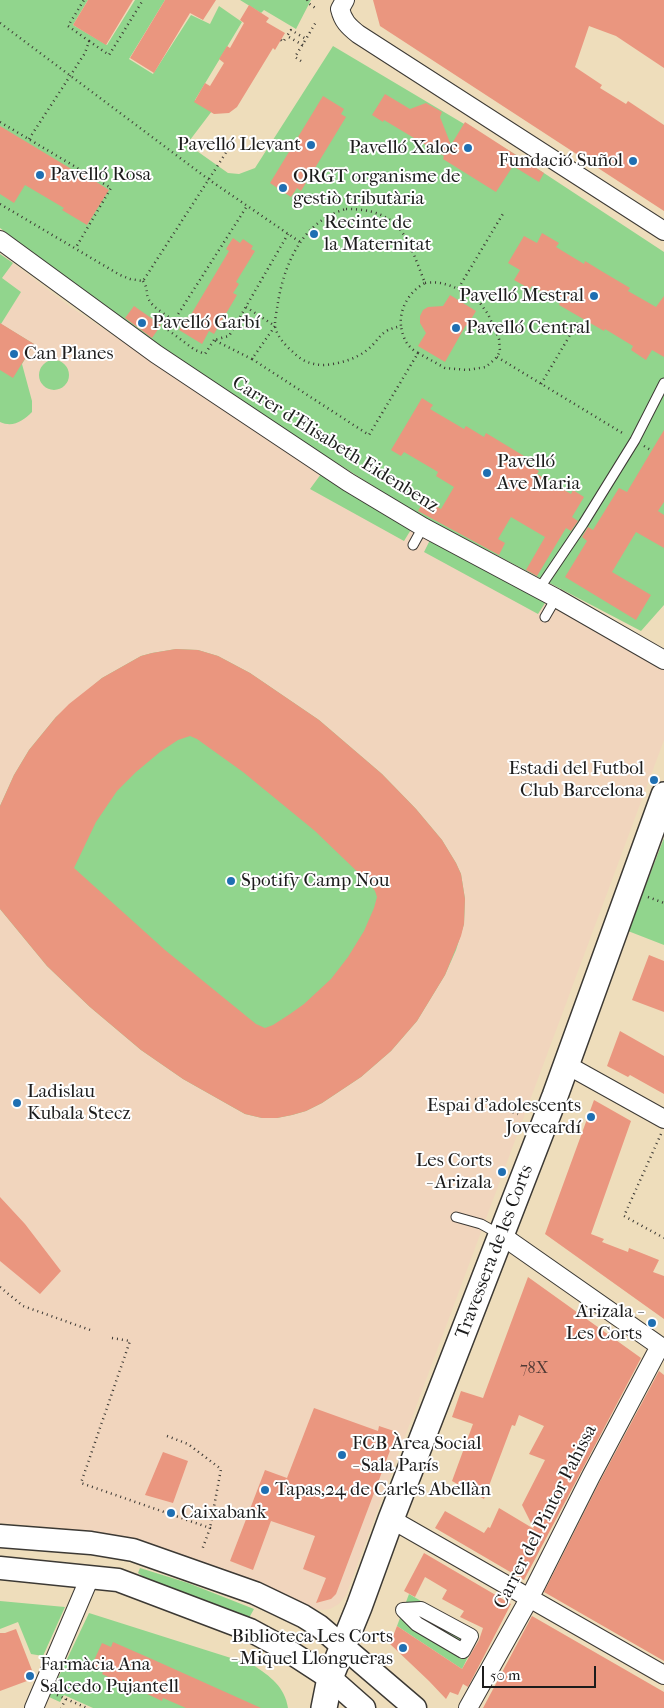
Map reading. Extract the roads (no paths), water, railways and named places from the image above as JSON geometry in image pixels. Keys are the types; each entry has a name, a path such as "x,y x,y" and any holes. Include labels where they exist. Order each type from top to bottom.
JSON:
{"main road":[{"name":"Travessera de les Corts","path":"324,1708 330,1678 344,1646 391,1519 567,1065 664,795"}],"street":[{"path":"345,0 340,9 342,18 353,30 664,231"},
{"name":"Carrer d'Elisabeth Eidenbenz","path":"0,240 156,354 348,482 423,527 556,598 664,660"},
{"path":"567,1065 663,1126"},
{"path":"502,1236 662,1347"},
{"name":"Carrer del Pintor Pahissa","path":"468,1708 529,1599 591,1476 662,1347"},
{"path":"391,1519 664,1676"},
{"path":"0,1536 90,1543 133,1550 255,1593 303,1616 319,1626 415,1708"},
{"path":"34,1708 90,1577 90,1543"},
{"path":"0,1568 118,1580 250,1630 287,1650 330,1678 363,1707"},
{"path":"332,1708 341,1703 363,1707"}],"lane":[{"path":"539,589 583,524 635,440 664,383"},
{"path":"413,546 423,527"},
{"path":"545,618 556,598"},
{"path":"456,1217 481,1224 502,1236"}],"place":[{"name":"Pavelló Llevant","path":"311,145"},
{"name":"Pavelló Xaloc","path":"468,148"},
{"name":"Fundació Suñol","path":"633,161"},
{"name":"Pavelló Rosa","path":"40,175"},
{"name":"ORGT organisme de gestiò tributària","path":"283,188"},
{"name":"Recinte de la Maternitat","path":"314,234"},
{"name":"Pavelló Mestral","path":"594,296"},
{"name":"Pavelló Garbí","path":"142,323"},
{"name":"Pavelló Central","path":"456,328"},
{"name":"Can Planes","path":"14,354"},
{"name":"Pavelló Ave Maria","path":"487,473"},
{"name":"Estadi del Futbol Club Barcelona","path":"654,780"},
{"name":"Spotify Camp Nou","path":"231,881"},
{"name":"Ladislau Kubala Stecz","path":"17,1103"},
{"name":"Espai d'adolescents Jovecardí","path":"591,1117"},
{"name":"Les Corts - Arizala","path":"502,1172"},
{"name":"Arizala - Les Corts","path":"652,1323"},
{"name":"FCB Àrea Social - Sala París","path":"342,1455"},
{"name":"Tapas,24 de Carles Abellàn","path":"265,1490"},
{"name":"Caixabank","path":"171,1513"},
{"name":"Biblioteca Les Corts - Miquel Llongueras","path":"403,1648"},
{"name":"Farmàcia Ana Salcedo Pujantell","path":"30,1676"}]}
